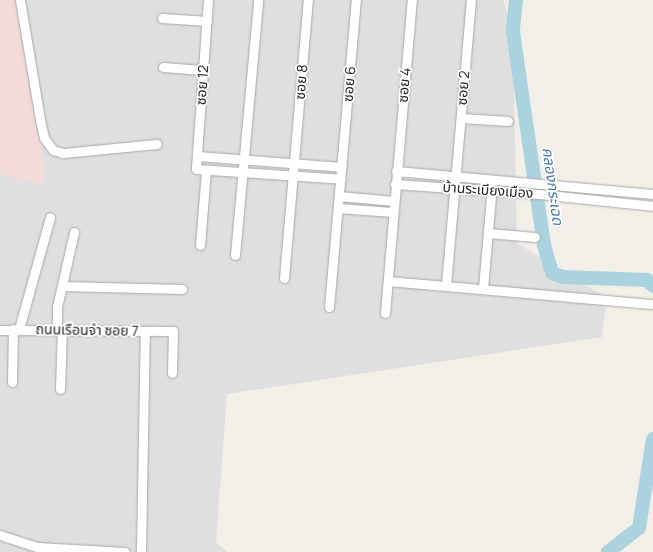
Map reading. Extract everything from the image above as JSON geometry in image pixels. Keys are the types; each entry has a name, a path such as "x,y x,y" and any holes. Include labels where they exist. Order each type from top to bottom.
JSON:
{"street":[{"path":"20,0 40,120 44,138 53,150 63,153 157,144"},
{"name":"ซอย 12","path":"206,170 196,169 208,0"},
{"path":"235,255 258,0"},
{"name":"ซอย 8","path":"284,278 308,0"},
{"name":"ซอย 6","path":"329,307 356,0"},
{"name":"ซอย 4","path":"385,314 396,171 412,0"},
{"name":"ซอย 2","path":"446,285 471,0"},
{"path":"162,18 207,21"},
{"path":"163,67 203,70"},
{"path":"461,118 508,121"},
{"path":"197,156 342,167"},
{"path":"200,245 206,170 341,179"},
{"name":"บ้านระเบียงเมือง","path":"396,171 575,185 653,194"},
{"path":"483,288 492,179"},
{"path":"539,182 539,194"},
{"name":"บ้านระเบียงเมือง","path":"395,184 539,194 653,206"},
{"path":"574,197 575,185"},
{"path":"339,196 394,201"},
{"path":"338,208 393,212"},
{"path":"12,382 16,329 50,217"},
{"path":"60,389 60,329 57,307 74,232"},
{"path":"488,233 535,236"},
{"path":"388,281 483,288 651,304"},
{"path":"62,286 182,289"},
{"name":"ถนนเรือนจำ ซอย 7","path":"0,330 60,329 173,331 172,373"},
{"path":"141,552 145,331"},
{"path":"0,535 38,547 125,552"}],"shaded area":[{"path":"0,0 503,0 513,31 517,243 607,298 602,337 227,394 216,542 227,552 0,552"},
{"path":"0,0 16,0 41,143 44,183 23,181 0,173"}],"waterway":[{"name":"คลองกระเฉด","path":"516,0 513,31 544,245 552,273 563,277 647,280 653,286"},
{"name":"คลองกระเฉด","path":"608,552 639,528 653,439"}]}
